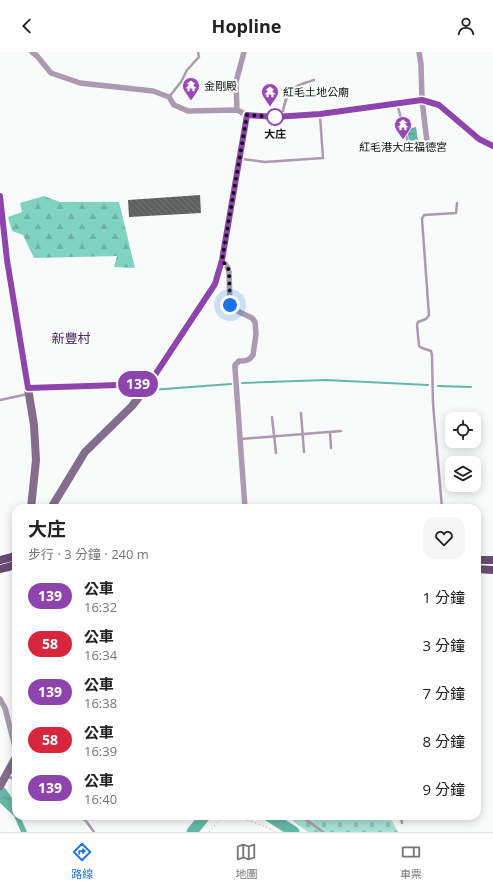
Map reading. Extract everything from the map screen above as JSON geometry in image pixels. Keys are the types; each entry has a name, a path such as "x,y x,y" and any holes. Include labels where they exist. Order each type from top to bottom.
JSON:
{"main road":[{"path":"0,560 12,557"},
{"path":"481,560 493,560"},
{"path":"0,569 12,567"},
{"path":"481,570 493,570"}],"street":[{"path":"32,52 51,73 80,83 153,91 169,97 174,105 188,111 237,110 247,115 282,116 320,114 422,100 439,105 479,139 493,146"},
{"path":"237,110 236,82 244,52"},
{"path":"419,52 421,64 422,100 428,150"},
{"path":"53,504 85,452 132,406 149,384 215,284 222,260 247,115"},
{"path":"0,196 7,260 34,425 36,460 31,504"},
{"path":"222,260 229,272 230,305 233,309 252,318 256,327 253,355 246,361 239,361 235,365 245,504"},
{"path":"28,391 149,384"},
{"path":"0,699 5,708 12,735"},
{"path":"0,786 12,764"}],"lane":[{"path":"169,97 181,82 186,70 199,57 198,52"},
{"path":"282,116 285,98 294,86 314,80"},
{"path":"397,104 410,149"},
{"path":"239,158 265,162 323,158 320,114"},
{"path":"442,504 433,404 432,355 431,351 419,346 417,325 420,321 426,319 430,315 422,218 424,215 456,213 458,203"},
{"path":"0,400 28,391"},
{"path":"301,413 304,452"},
{"path":"272,417 276,453"},
{"path":"240,440 341,431"},
{"path":"330,432 331,448"},
{"path":"6,775 12,778"},
{"path":"85,820 94,832"},
{"path":"306,820 323,832"}],"path":[{"path":"209,832 222,820"},
{"path":"243,820 266,826 274,832"}],"green space":[{"path":"44,196 60,202 119,202 135,268 114,267 117,256 34,258 23,235 12,231 8,217 22,212 20,203"},
{"path":"391,820 398,832 308,832 293,821"}],"water":[{"path":"416,127 418,140 409,141 407,129"},
{"path":"0,783 12,798 12,814 0,803"},
{"path":"16,820 22,820 27,832 21,832"}],"building":[{"path":"200,195 201,213 129,217 128,200"}],"waterway":[{"path":"242,383 326,380 428,385"},
{"path":"151,390 231,384"},
{"path":"438,386 471,387"},
{"path":"192,832 202,820"},
{"path":"275,820 294,832"}],"bus line":[{"name":"139","path":"0,196 7,260 28,388 149,384 215,284 222,260 247,115 275,117 320,114 422,100 439,105 479,139 493,146"}],"place":[{"name":"金剛殿","path":"191,101"},
{"name":"紅毛土地公廟","path":"270,107"},
{"name":"大庄","path":"275,117"},
{"name":"紅毛港大庄福德宮","path":"403,140"}],"district":[{"name":"新豐村","path":"71,338"}],"route":[{"path":"230,305 229,272 222,260 247,115 275,117"}]}
